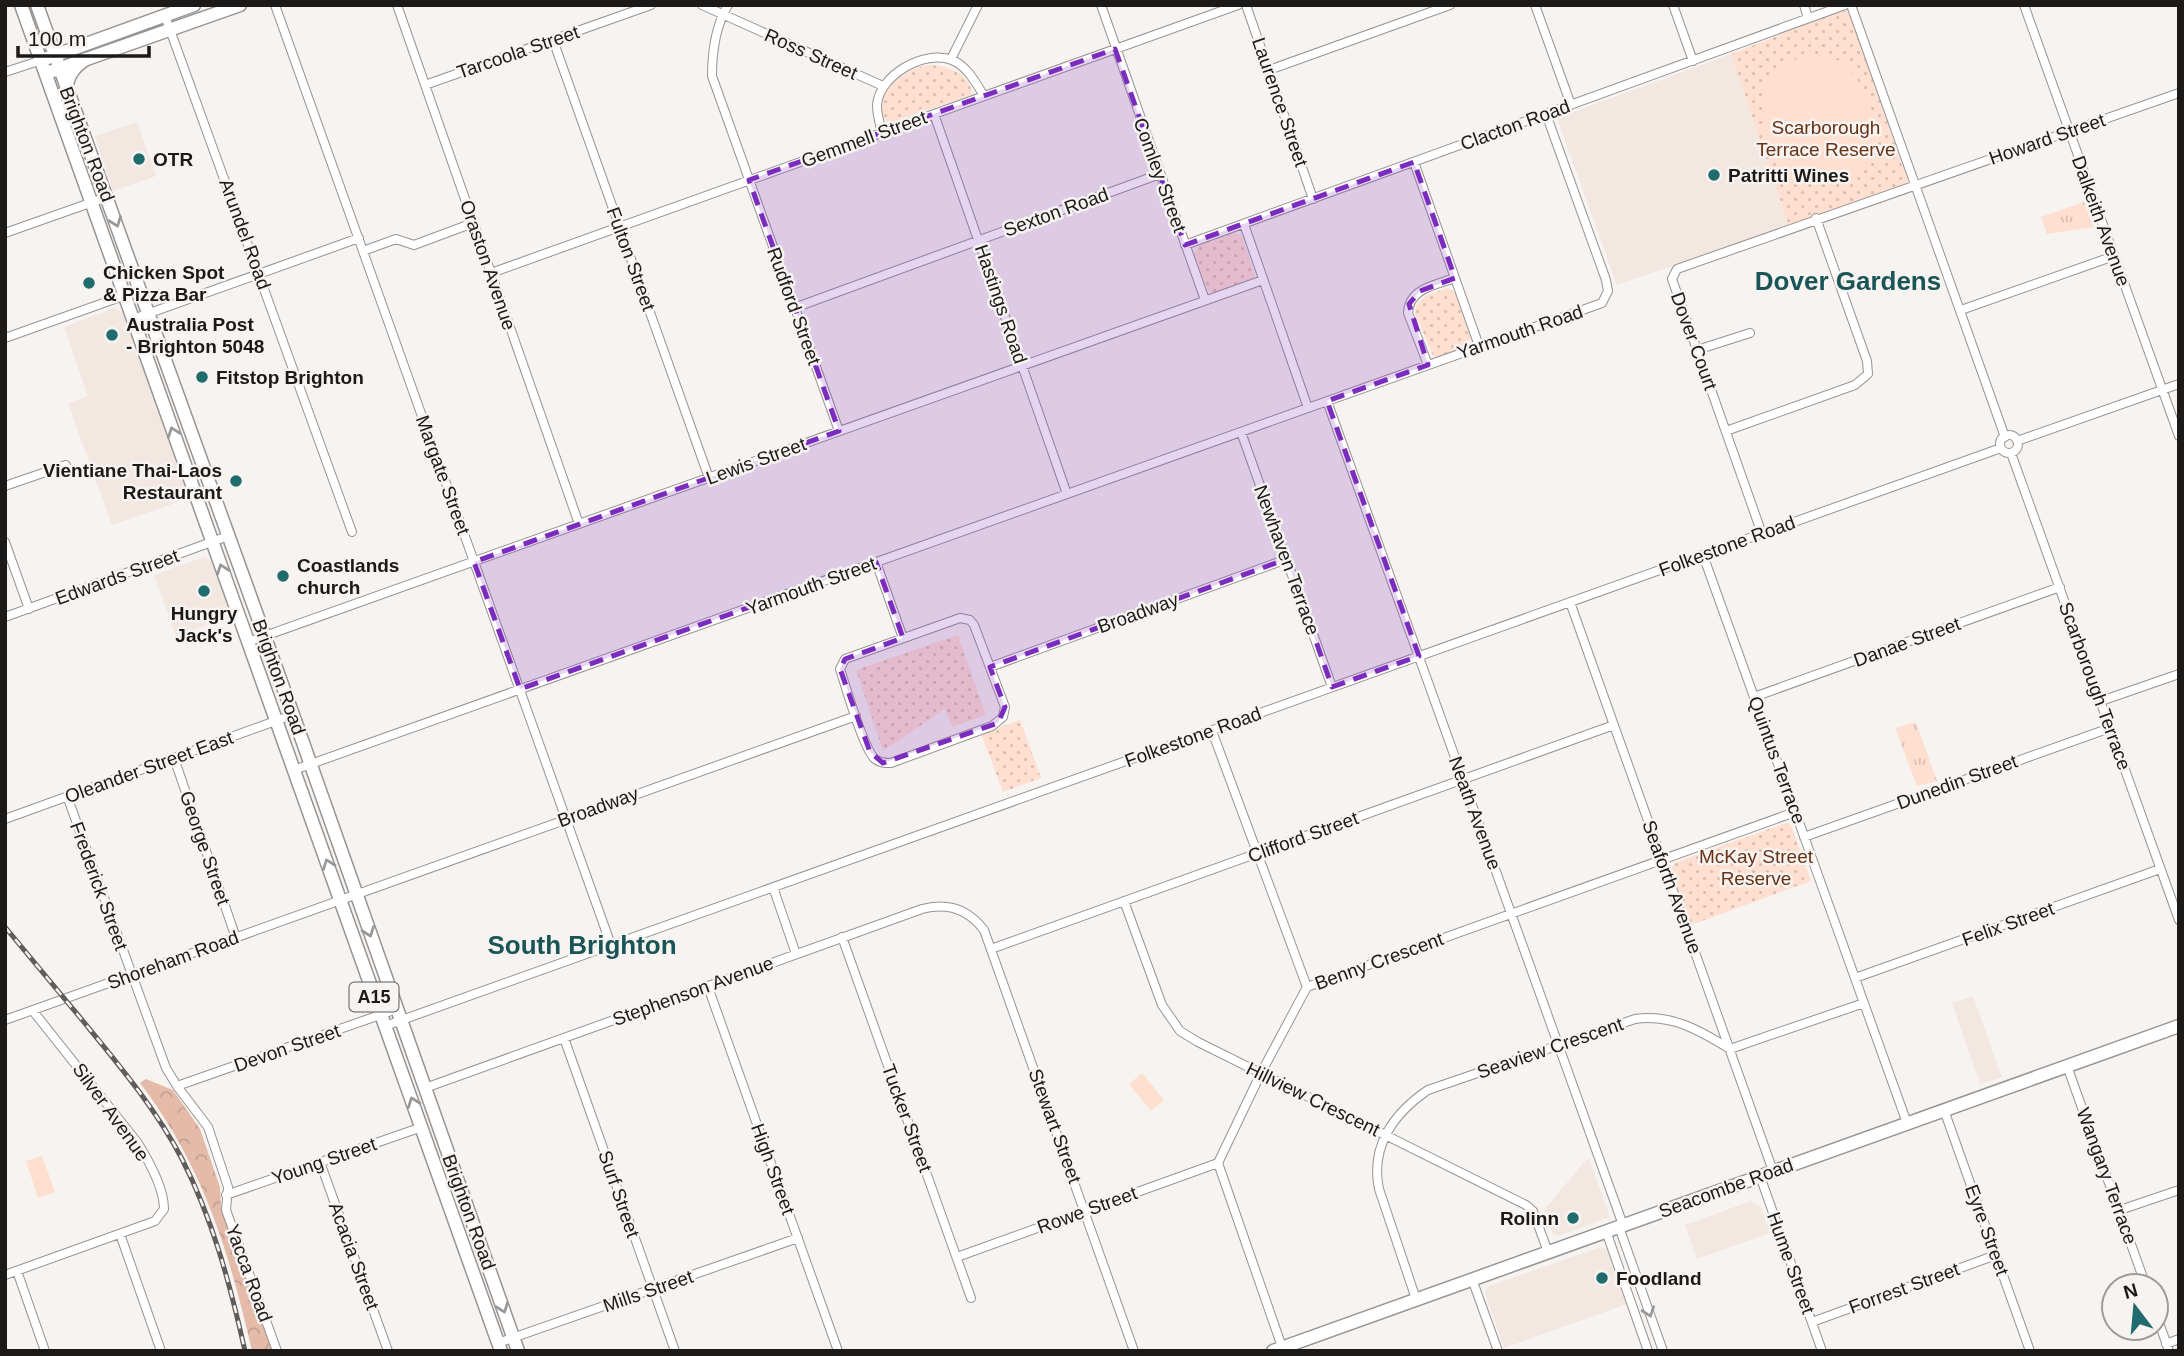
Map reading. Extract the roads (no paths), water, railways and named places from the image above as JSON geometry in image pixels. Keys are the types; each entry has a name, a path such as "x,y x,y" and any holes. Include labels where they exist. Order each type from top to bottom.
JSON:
{"main road":[{"name":"Brighton Road","path":"22,5 50,64 66,89 107,197 518,1351"},
{"name":"Brighton Road","path":"37,5 50,64 92,202 499,1347"},
{"path":"50,64 194,5"},
{"path":"50,64 86,59 170,30 216,9 240,5"},
{"path":"66,89 70,73 86,59"},
{"name":"Seacombe Road","path":"1278,1349 2179,1026"}],"street":[{"name":"Margate Street","path":"275,5 611,945"},
{"name":"Oraston Avenue","path":"397,5 579,524"},
{"name":"Tarcoola Street","path":"425,85 651,5"},
{"name":"Ross Street","path":"702,5 883,86"},
{"name":"Rudford Street","path":"728,5 722,14 712,54 712,76 839,431"},
{"path":"951,59 978,5"},
{"name":"Comley Street","path":"1101,5 1205,300"},
{"name":"Gemmell Street","path":"491,273 1238,5"},
{"name":"Laurence Street","path":"1246,5 1314,198"},
{"path":"1269,70 1450,5"},
{"path":"1535,5 1571,105"},
{"path":"1673,5 1693,61"},
{"path":"1804,5 1808,19"},
{"name":"Clacton Road","path":"1185,245 1845,5"},
{"path":"1852,5 2005,437"},
{"name":"Dalkeith Avenue","path":"2024,5 2179,436"},
{"name":"Arundel Road","path":"165,16 352,533"},
{"name":"Fulton Street","path":"553,40 709,478"},
{"path":"882,133 877,105 883,86 901,68 928,58 951,59 971,75 984,96"},
{"path":"5,72 50,64"},
{"name":"Howard Street","path":"1916,184 2179,93"},
{"name":"Hastings Road","path":"934,114 1068,494"},
{"name":"Yarmouth Road","path":"1327,401 1598,304 1607,296 1606,280 1546,114"},
{"path":"1414,162 1479,346"},
{"name":"Sexton Road","path":"794,308 1160,174"},
{"name":"Dover Court","path":"1762,534 1672,279 1677,269 1916,184"},
{"path":"5,233 107,197"},
{"path":"1726,431 1851,387 1868,374 1867,360 1816,218"},
{"path":"363,251 396,239 414,245 473,223"},
{"path":"1244,224 1308,408"},
{"path":"133,319 359,238"},
{"path":"1961,310 2114,256"},
{"path":"1428,365 1408,313 1409,304 1413,296 1420,291 1455,278"},
{"name":"Lewis Street","path":"248,642 1263,280"},
{"path":"5,338 140,290"},
{"path":"1697,351 1750,333"},
{"path":"2017,441 2179,384"},
{"name":"Yarmouth Street","path":"295,770 1327,401"},
{"name":"Neath Avenue","path":"1327,401 1558,1045 1616,1228"},
{"name":"Newhaven Terrace","path":"1241,432 1332,687"},
{"path":"2005,437 2013,437 2017,441 2017,447 2011,453 2001,448 2001,440 2005,437"},
{"name":"Folkestone Road","path":"399,1015 611,945 2001,448"},
{"name":"Scarborough Terrace","path":"2011,453 2179,920"},
{"path":"5,486 66,465"},
{"name":"Edwards Street","path":"5,617 229,537"},
{"path":"5,542 29,609"},
{"name":"Quintus Terrace","path":"1703,555 1907,1123"},
{"name":"Broadway","path":"990,667 1287,559"},
{"path":"876,562 902,638"},
{"name":"Danae Street","path":"1754,696 2060,587"},
{"name":"Seaforth Avenue","path":"1570,602 1773,1171"},
{"path":"955,619 965,619 974,625 1005,707 1003,717 998,723 904,758 891,762 877,760 870,752 856,716 840,669 841,664 845,659 902,638 955,619"},
{"path":"2101,701 2179,674"},
{"name":"Oleander Street East","path":"5,819 292,715"},
{"name":"Broadway","path":"341,901 856,716"},
{"name":"Clifford Street","path":"991,949 1614,725"},
{"name":"Dunedin Street","path":"1804,837 2110,728"},
{"path":"1212,731 1307,987"},
{"name":"George Street","path":"174,758 236,938"},
{"name":"Frederick Street","path":"67,796 131,976 166,1068 177,1086"},
{"name":"Benny Crescent","path":"1218,1163 1261,1073 1307,987 1795,812"},
{"name":"Felix Street","path":"1855,978 2161,869"},
{"path":"773,887 796,954"},
{"name":"Shoreham Road","path":"5,1020 341,901"},
{"name":"Hillview Crescent","path":"1124,901 1162,1005 1174,1024 1198,1042 1530,1208 1548,1252"},
{"name":"Stephenson Avenue","path":"425,1088 931,906 950,906 963,911"},
{"name":"Stewart Street","path":"963,911 975,918 984,930 1134,1351"},
{"name":"Tucker Street","path":"842,937 971,1298"},
{"name":"High Street","path":"708,986 838,1351"},
{"path":"1730,1049 1864,1003"},
{"name":"Silver Avenue","path":"33,1010 144,1153 165,1205 163,1214 155,1222 120,1234"},
{"name":"Devon Street","path":"177,1086 399,1015"},
{"name":"Seaview Crescent","path":"1385,1134 1407,1106 1428,1090 1626,1021 1656,1017 1705,1034 1730,1049"},
{"name":"Surf Street","path":"564,1038 675,1351"},
{"name":"Wangary Terrace","path":"2067,1066 2141,1272"},
{"name":"Yacca Road","path":"177,1086 208,1128 228,1187 226,1210 276,1351"},
{"name":"Eyre Street","path":"1944,1110 2030,1351"},
{"name":"Young Street","path":"226,1195 422,1127"},
{"path":"1385,1134 1377,1164 1378,1189 1416,1299"},
{"name":"Acacia Street","path":"320,1162 388,1351"},
{"path":"1218,1163 1278,1349"},
{"name":"Rowe Street","path":"957,1257 1218,1163"},
{"name":"Hume Street","path":"1759,1176 1822,1351"},
{"path":"2120,1210 2179,1190"},
{"path":"1616,1228 1648,1351"},
{"path":"1616,1228 1663,1351"},
{"path":"5,1275 120,1234 161,1351"},
{"name":"Mills Street","path":"499,1347 513,1338 798,1238"},
{"name":"Forrest Street","path":"1812,1321 1996,1255"},
{"path":"17,1271 45,1351"},
{"path":"1472,1279 1498,1351"},
{"path":"2168,1347 2179,1339"}],"railway":[{"path":"5,927 123,1071 172,1141 193,1182 212,1229 245,1351"}],"place":[{"name":"OTR","path":"139,159"},
{"name":"Patritti Wines","path":"1714,175"},
{"name":"Chicken Spot & Pizza Bar","path":"89,283"},
{"name":"Australia Post - Brighton 5048","path":"112,335"},
{"name":"Fitstop Brighton","path":"202,377"},
{"name":"Vientiane Thai-Laos Restaurant","path":"236,481"},
{"name":"Coastlands church","path":"283,576"},
{"name":"Hungry Jack's","path":"204,591"},
{"name":"Rolinn","path":"1573,1218"},
{"name":"Foodland","path":"1602,1278"}],"district":[{"name":"Dover Gardens","path":"1848,281"},
{"name":"South Brighton","path":"582,945"}],"park label":[{"name":"Scarborough Terrace Reserve","path":"1826,138"},
{"name":"McKay Street Reserve","path":"1756,867"}]}
